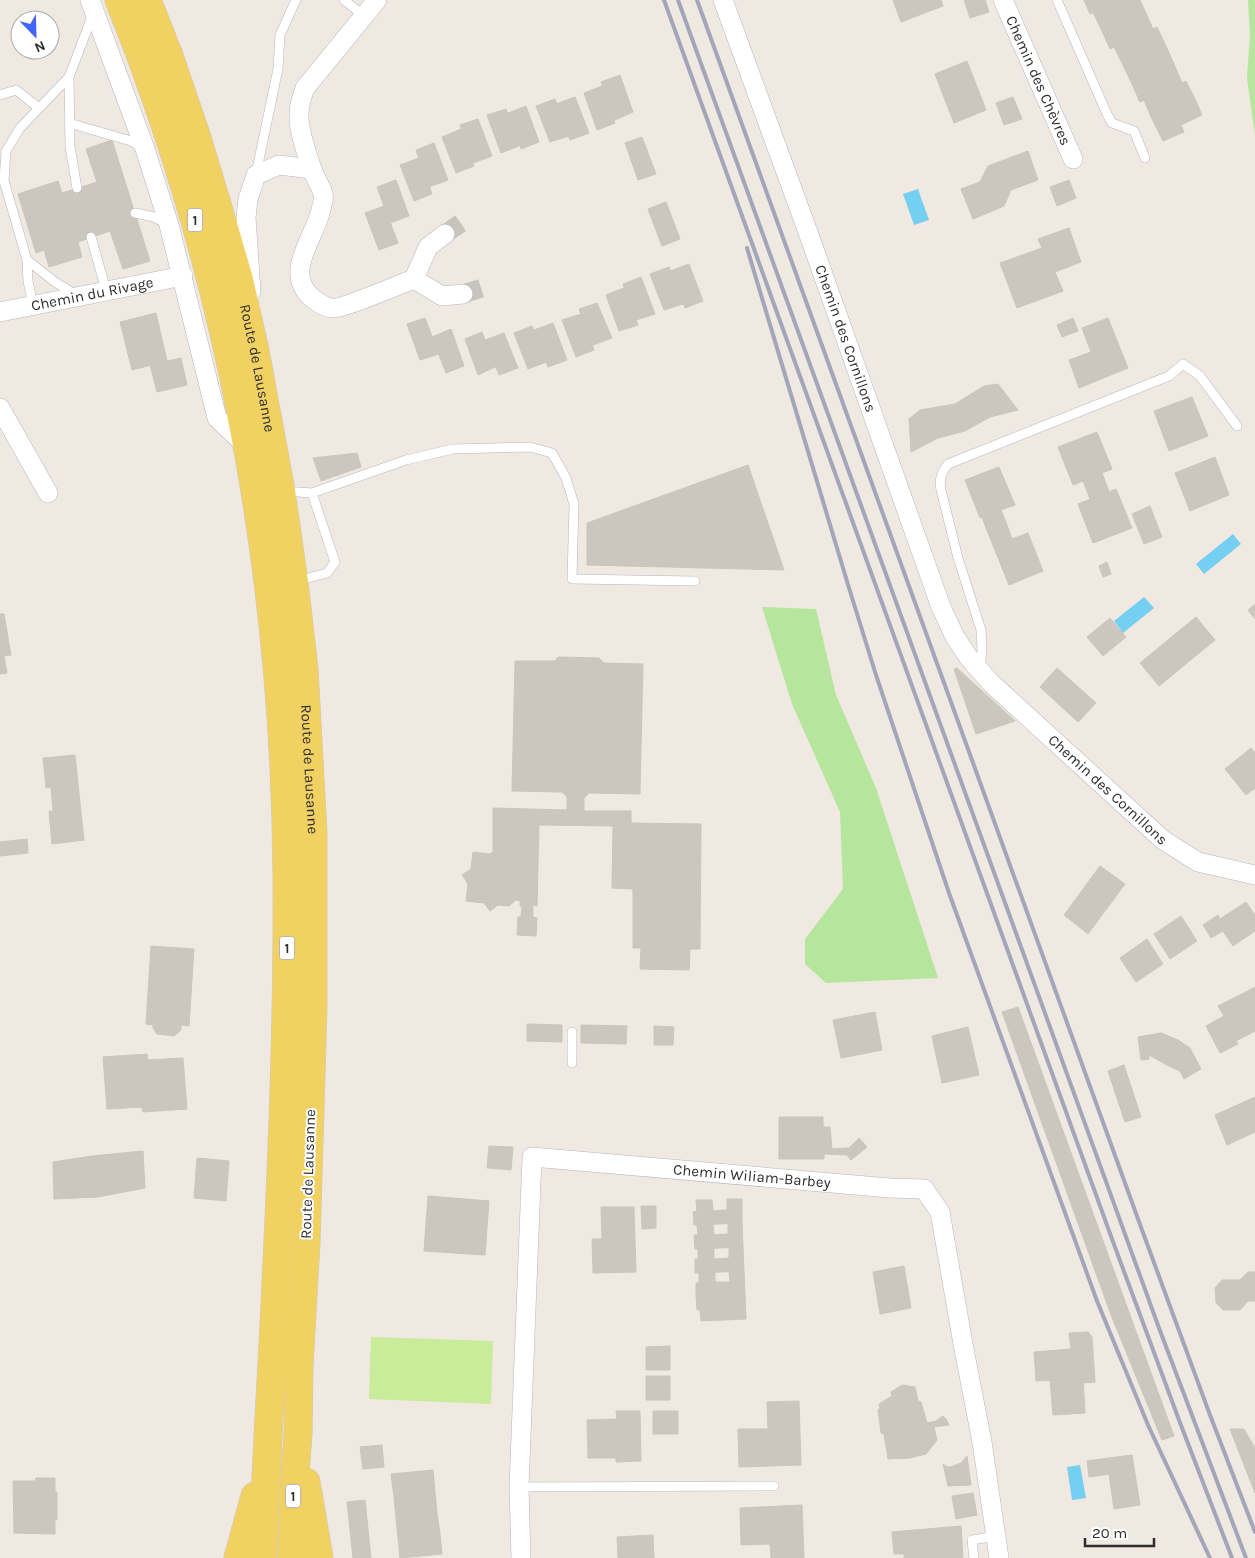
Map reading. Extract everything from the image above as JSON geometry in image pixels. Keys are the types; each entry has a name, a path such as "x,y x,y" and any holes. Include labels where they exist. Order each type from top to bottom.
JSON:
{"main road":[{"name":"Route de Lausanne","path":"147,0 169,56 217,202 255,351 281,491 304,669 310,757 314,916 313,1016 306,1243 299,1366 292,1558"},
{"name":"Route de Lausanne","path":"101,3 144,62 184,182 210,274 247,447 261,533 279,681 284,753 287,985 264,1558"},
{"path":"298,1434 318,1558"},
{"path":"238,1558 267,1452"}],"street":[{"path":"377,0 305,88 301,100 298,113 299,125 312,169 324,195 321,214 301,261 299,271 302,286 315,301 332,309 346,305 414,279 428,247 445,234"},
{"name":"Chemin des Cornillons","path":"723,0 941,607 955,637 969,658 998,690 1163,840 1198,862 1255,875"},
{"name":"Chemin des Chèvres","path":"1003,0 1072,159"},
{"name":"Route de Lausanne","path":"101,3 170,225 217,418 247,447"},
{"path":"255,351 246,218 248,199 256,175 280,165 312,169"},
{"name":"Chemin du Rivage","path":"0,312 183,276"},
{"path":"414,279 442,296 463,294"},
{"path":"0,408 48,493"},
{"name":"Chemin Wiliam-Barbey","path":"521,1558 519,1487 532,1157 880,1187 924,1189 940,1212 982,1442 999,1558"}],"lane":[{"path":"256,175 278,69 280,35 296,0"},
{"path":"344,0 364,16"},
{"path":"1057,0 1112,123 1134,131 1145,158"},
{"path":"33,305 28,281 27,260 4,181 6,151 20,128 68,77 101,3"},
{"path":"68,77 70,147 77,188"},
{"path":"0,95 16,90 40,108"},
{"path":"70,122 131,141 145,149"},
{"path":"135,213 154,217 170,225"},
{"path":"91,237 106,290"},
{"path":"27,260 54,282 77,296"},
{"path":"980,670 981,630 958,558 939,479 942,471 948,464 1169,376 1183,364 1200,376 1237,426"},
{"path":"281,491 312,493 406,460 453,449 530,447 552,453 566,478 574,504 572,579 695,580"},
{"path":"294,582 327,573 335,562 312,493"},
{"path":"572,1032 572,1063"},
{"path":"519,1487 774,1486"},
{"path":"974,1558 972,1540 996,1536"}],"green space":[{"path":"1248,0 1255,0 1255,135 1247,78 1250,34"},
{"path":"762,607 816,609 836,695 876,788 938,978 826,983 805,964 805,939 843,889 840,812 792,704"},
{"path":"371,1337 493,1341 491,1404 369,1399"}],"water":[{"path":"918,189 929,220 914,225 903,194"},
{"path":"1233,534 1241,544 1204,574 1196,564"},
{"path":"1144,597 1154,608 1123,633 1114,621"},
{"path":"1080,1465 1086,1498 1072,1500 1067,1467"}],"building":[{"path":"893,0 941,0 943,6 901,22"},
{"path":"964,0 985,0 989,12 970,18"},
{"path":"1084,0 1120,0 1090,14"},
{"path":"1120,0 1140,0 1145,11 1102,31 1093,12"},
{"path":"1145,11 1153,29 1110,49 1102,31"},
{"path":"1157,27 1166,46 1123,65 1114,47"},
{"path":"1166,46 1174,64 1132,84 1123,65"},
{"path":"967,61 986,110 954,123 935,74"},
{"path":"1174,64 1182,83 1140,102 1132,84"},
{"path":"620,75 633,112 615,120 601,82"},
{"path":"1186,81 1195,99 1152,119 1144,100"},
{"path":"602,86 615,123 597,130 584,93"},
{"path":"575,97 589,133 570,140 556,104"},
{"path":"1013,97 1022,119 1004,125 996,103"},
{"path":"555,99 569,136 550,142 536,106"},
{"path":"1195,99 1202,115 1181,125 1184,132 1163,141 1152,119"},
{"path":"526,106 539,142 521,149 508,113"},
{"path":"506,109 519,146 501,153 487,115"},
{"path":"478,119 492,156 473,163 460,125"},
{"path":"461,129 474,166 456,173 442,137"},
{"path":"642,137 656,174 638,180 625,143"},
{"path":"112,140 150,261 123,269 110,231 78,242 82,257 49,267 44,250 36,253 18,194 58,181 62,193 97,182 86,149"},
{"path":"434,143 448,180 429,187 416,150"},
{"path":"1028,151 1038,180 1011,190 1004,206 973,219 961,189 980,182 988,166"},
{"path":"419,158 432,194 414,201 400,165"},
{"path":"396,180 409,216 390,223 377,187"},
{"path":"1069,180 1076,198 1057,206 1050,187"},
{"path":"666,202 680,239 662,246 648,209"},
{"path":"384,206 398,243 379,250 365,213"},
{"path":"1069,228 1081,262 1055,272 1063,291 1017,308 1000,263 1042,248 1038,239"},
{"path":"689,264 703,301 685,308 670,271"},
{"path":"669,267 683,304 664,310 650,274"},
{"path":"641,277 655,314 636,320 623,284"},
{"path":"624,288 638,325 619,331 606,295"},
{"path":"597,303 612,338 593,345 579,309"},
{"path":"156,313 167,361 132,370 120,322"},
{"path":"581,314 594,350 576,357 562,320"},
{"path":"425,318 439,354 420,360 407,324"},
{"path":"1073,318 1078,331 1062,337 1057,325"},
{"path":"1108,318 1128,368 1079,388 1069,360 1091,352 1082,328"},
{"path":"553,323 567,360 548,367 534,330"},
{"path":"532,326 546,362 528,369 514,333"},
{"path":"451,329 464,366 446,373 432,337"},
{"path":"482,332 495,367 478,375 465,339"},
{"path":"504,333 518,368 499,375 485,340"},
{"path":"181,358 187,385 157,392 150,365"},
{"path":"998,384 1018,410 990,417 965,431 955,404 984,386"},
{"path":"1192,397 1208,436 1169,451 1154,411"},
{"path":"955,404 965,431 938,438 911,452 909,419 920,410"},
{"path":"1097,432 1112,469 1102,473 1109,492 1090,499 1083,481 1073,485 1058,447"},
{"path":"357,453 361,467 321,481 313,458"},
{"path":"1215,457 1229,495 1190,511 1175,473"},
{"path":"748,465 784,570 587,565 587,523"},
{"path":"999,467 1015,505 1001,510 1007,525 988,533 965,480"},
{"path":"1116,489 1132,528 1093,543 1078,504"},
{"path":"1150,506 1162,537 1144,544 1132,514"},
{"path":"1007,525 1012,539 1028,533 1043,571 1009,585 988,533"},
{"path":"1107,562 1111,574 1103,577 1099,566"},
{"path":"1255,604 1255,619 1248,610"},
{"path":"0,614 4,614 11,655 4,656 7,673 0,674"},
{"path":"1196,617 1215,640 1159,686 1140,663"},
{"path":"1110,618 1126,637 1103,656 1087,637"},
{"path":"558,657 599,658 604,663 643,664 640,794 589,793 584,798 584,811 631,811 631,823 701,824 700,949 690,949 689,970 640,969 641,948 633,948 633,889 612,888 613,826 539,825 537,906 533,905 533,917 537,918 536,936 517,935 518,917 521,917 522,906 520,906 520,901 516,900 509,906 498,905 490,911 484,903 466,901 468,884 462,875 471,869 473,852 490,854 493,852 493,808 567,810 567,797 562,792 512,791 515,661 555,661"},
{"path":"957,668 1015,721 976,734 954,669"},
{"path":"1057,668 1096,703 1078,722 1040,687"},
{"path":"1251,748 1255,753 1255,788 1246,795 1225,769"},
{"path":"75,755 84,840 52,844 49,811 53,811 51,787 46,788 43,758"},
{"path":"27,839 28,853 0,856 0,842"},
{"path":"1100,866 1125,884 1088,934 1064,915"},
{"path":"1246,902 1255,915 1255,931 1233,946 1223,931 1211,938 1203,925 1218,915 1220,919"},
{"path":"1181,916 1197,941 1170,959 1154,934"},
{"path":"1147,939 1163,964 1136,982 1120,958"},
{"path":"151,946 194,949 189,1026 181,1025 181,1030 174,1036 157,1034 153,1025 146,1024"},
{"path":"1255,987 1255,1015 1244,993"},
{"path":"1244,993 1255,1015 1255,1031 1236,1041 1238,1044 1220,1053 1206,1026 1224,1016 1218,1006"},
{"path":"1018,1007 1174,1436 1162,1440 1111,1315 1002,1012"},
{"path":"875,1012 882,1050 841,1058 833,1020"},
{"path":"527,1024 562,1025 562,1042 527,1041"},
{"path":"581,1025 627,1026 626,1044 581,1043"},
{"path":"654,1026 674,1027 673,1045 654,1045"},
{"path":"968,1027 979,1075 942,1083 932,1036"},
{"path":"1161,1033 1178,1040 1167,1065 1149,1055 1149,1059 1141,1060 1138,1037"},
{"path":"1178,1040 1190,1048 1201,1069 1184,1079 1180,1071 1167,1065"},
{"path":"147,1054 148,1060 183,1058 187,1109 143,1112 142,1107 107,1109 103,1057"},
{"path":"1124,1065 1141,1117 1125,1122 1108,1071"},
{"path":"1255,1097 1255,1132 1227,1145 1215,1115"},
{"path":"779,1117 823,1117 823,1127 830,1127 832,1149 849,1148 859,1138 867,1147 851,1160 847,1155 824,1154 824,1159 779,1159"},
{"path":"489,1146 513,1147 511,1170 487,1168"},
{"path":"143,1151 145,1188 98,1197 54,1199 53,1162"},
{"path":"197,1158 229,1161 226,1201 194,1198"},
{"path":"428,1196 489,1201 485,1255 424,1251"},
{"path":"727,1199 742,1199 742,1223 694,1225 693,1212 697,1211 696,1200 712,1200 713,1211 727,1210"},
{"path":"641,1206 656,1206 656,1228 642,1229"},
{"path":"601,1207 634,1207 636,1272 593,1273 592,1239 602,1239"},
{"path":"742,1223 743,1247 695,1249 694,1235 698,1235 697,1225 713,1225 714,1235 728,1234 728,1224"},
{"path":"743,1247 744,1271 695,1273 695,1259 698,1259 698,1249 714,1249 714,1259 729,1258 729,1248"},
{"path":"904,1266 911,1308 880,1314 873,1272"},
{"path":"744,1271 745,1295 696,1296 696,1283 699,1283 699,1273 715,1272 715,1282 730,1282 729,1272"},
{"path":"1248,1272 1255,1272 1255,1301 1248,1301 1240,1310 1223,1310 1216,1303 1215,1288 1222,1280 1240,1280"},
{"path":"745,1295 746,1319 701,1321 700,1310 697,1310 696,1296"},
{"path":"1088,1332 1092,1337 1095,1382 1083,1383 1083,1378 1036,1381 1034,1352 1071,1349 1069,1333"},
{"path":"670,1346 670,1370 646,1370 646,1347"},
{"path":"646,1376 670,1376 670,1400 646,1400"},
{"path":"1083,1378 1085,1413 1053,1415 1050,1380"},
{"path":"902,1385 915,1387 918,1401 921,1402 927,1423 936,1421 943,1416 949,1425 934,1427 937,1440 926,1454 910,1458 888,1459 884,1434 881,1433 879,1404 892,1396 891,1392"},
{"path":"799,1401 801,1465 739,1467 738,1429 768,1429 767,1402"},
{"path":"616,1411 640,1411 641,1461 616,1462 616,1458 588,1458 587,1420 617,1419"},
{"path":"653,1411 678,1411 678,1434 653,1434"},
{"path":"1230,1429 1244,1429 1255,1448 1255,1493"},
{"path":"382,1445 384,1467 363,1469 360,1447"},
{"path":"1132,1455 1140,1505 1114,1509 1109,1474 1089,1477 1087,1461"},
{"path":"967,1456 971,1485 948,1486 943,1464 951,1467 961,1463"},
{"path":"433,1470 435,1492 394,1497 391,1474"},
{"path":"36,1478 55,1478 57,1520 55,1520 55,1534 14,1533 13,1481 35,1481"},
{"path":"435,1492 437,1513 396,1518 394,1497"},
{"path":"973,1493 977,1515 956,1519 952,1496"},
{"path":"365,1500 371,1558 353,1558 347,1502"},
{"path":"802,1505 804,1558 771,1558 770,1544 741,1545 740,1508"},
{"path":"437,1513 440,1534 398,1538 396,1518"},
{"path":"961,1526 963,1558 904,1558 904,1554 894,1554 892,1532"},
{"path":"440,1534 442,1554 400,1558 398,1538"},
{"path":"653,1535 654,1558 618,1558 617,1537"}],"tunnel":[{"path":"445,234 464,221"},
{"path":"463,294 482,288"}],"railway":[{"path":"664,0 1112,1239 1232,1558"},
{"path":"678,0 1159,1328 1246,1558"},
{"path":"697,0 1142,1230 1255,1532"},
{"path":"747,248 876,675 949,893 1097,1301 1148,1425 1210,1558"}]}
